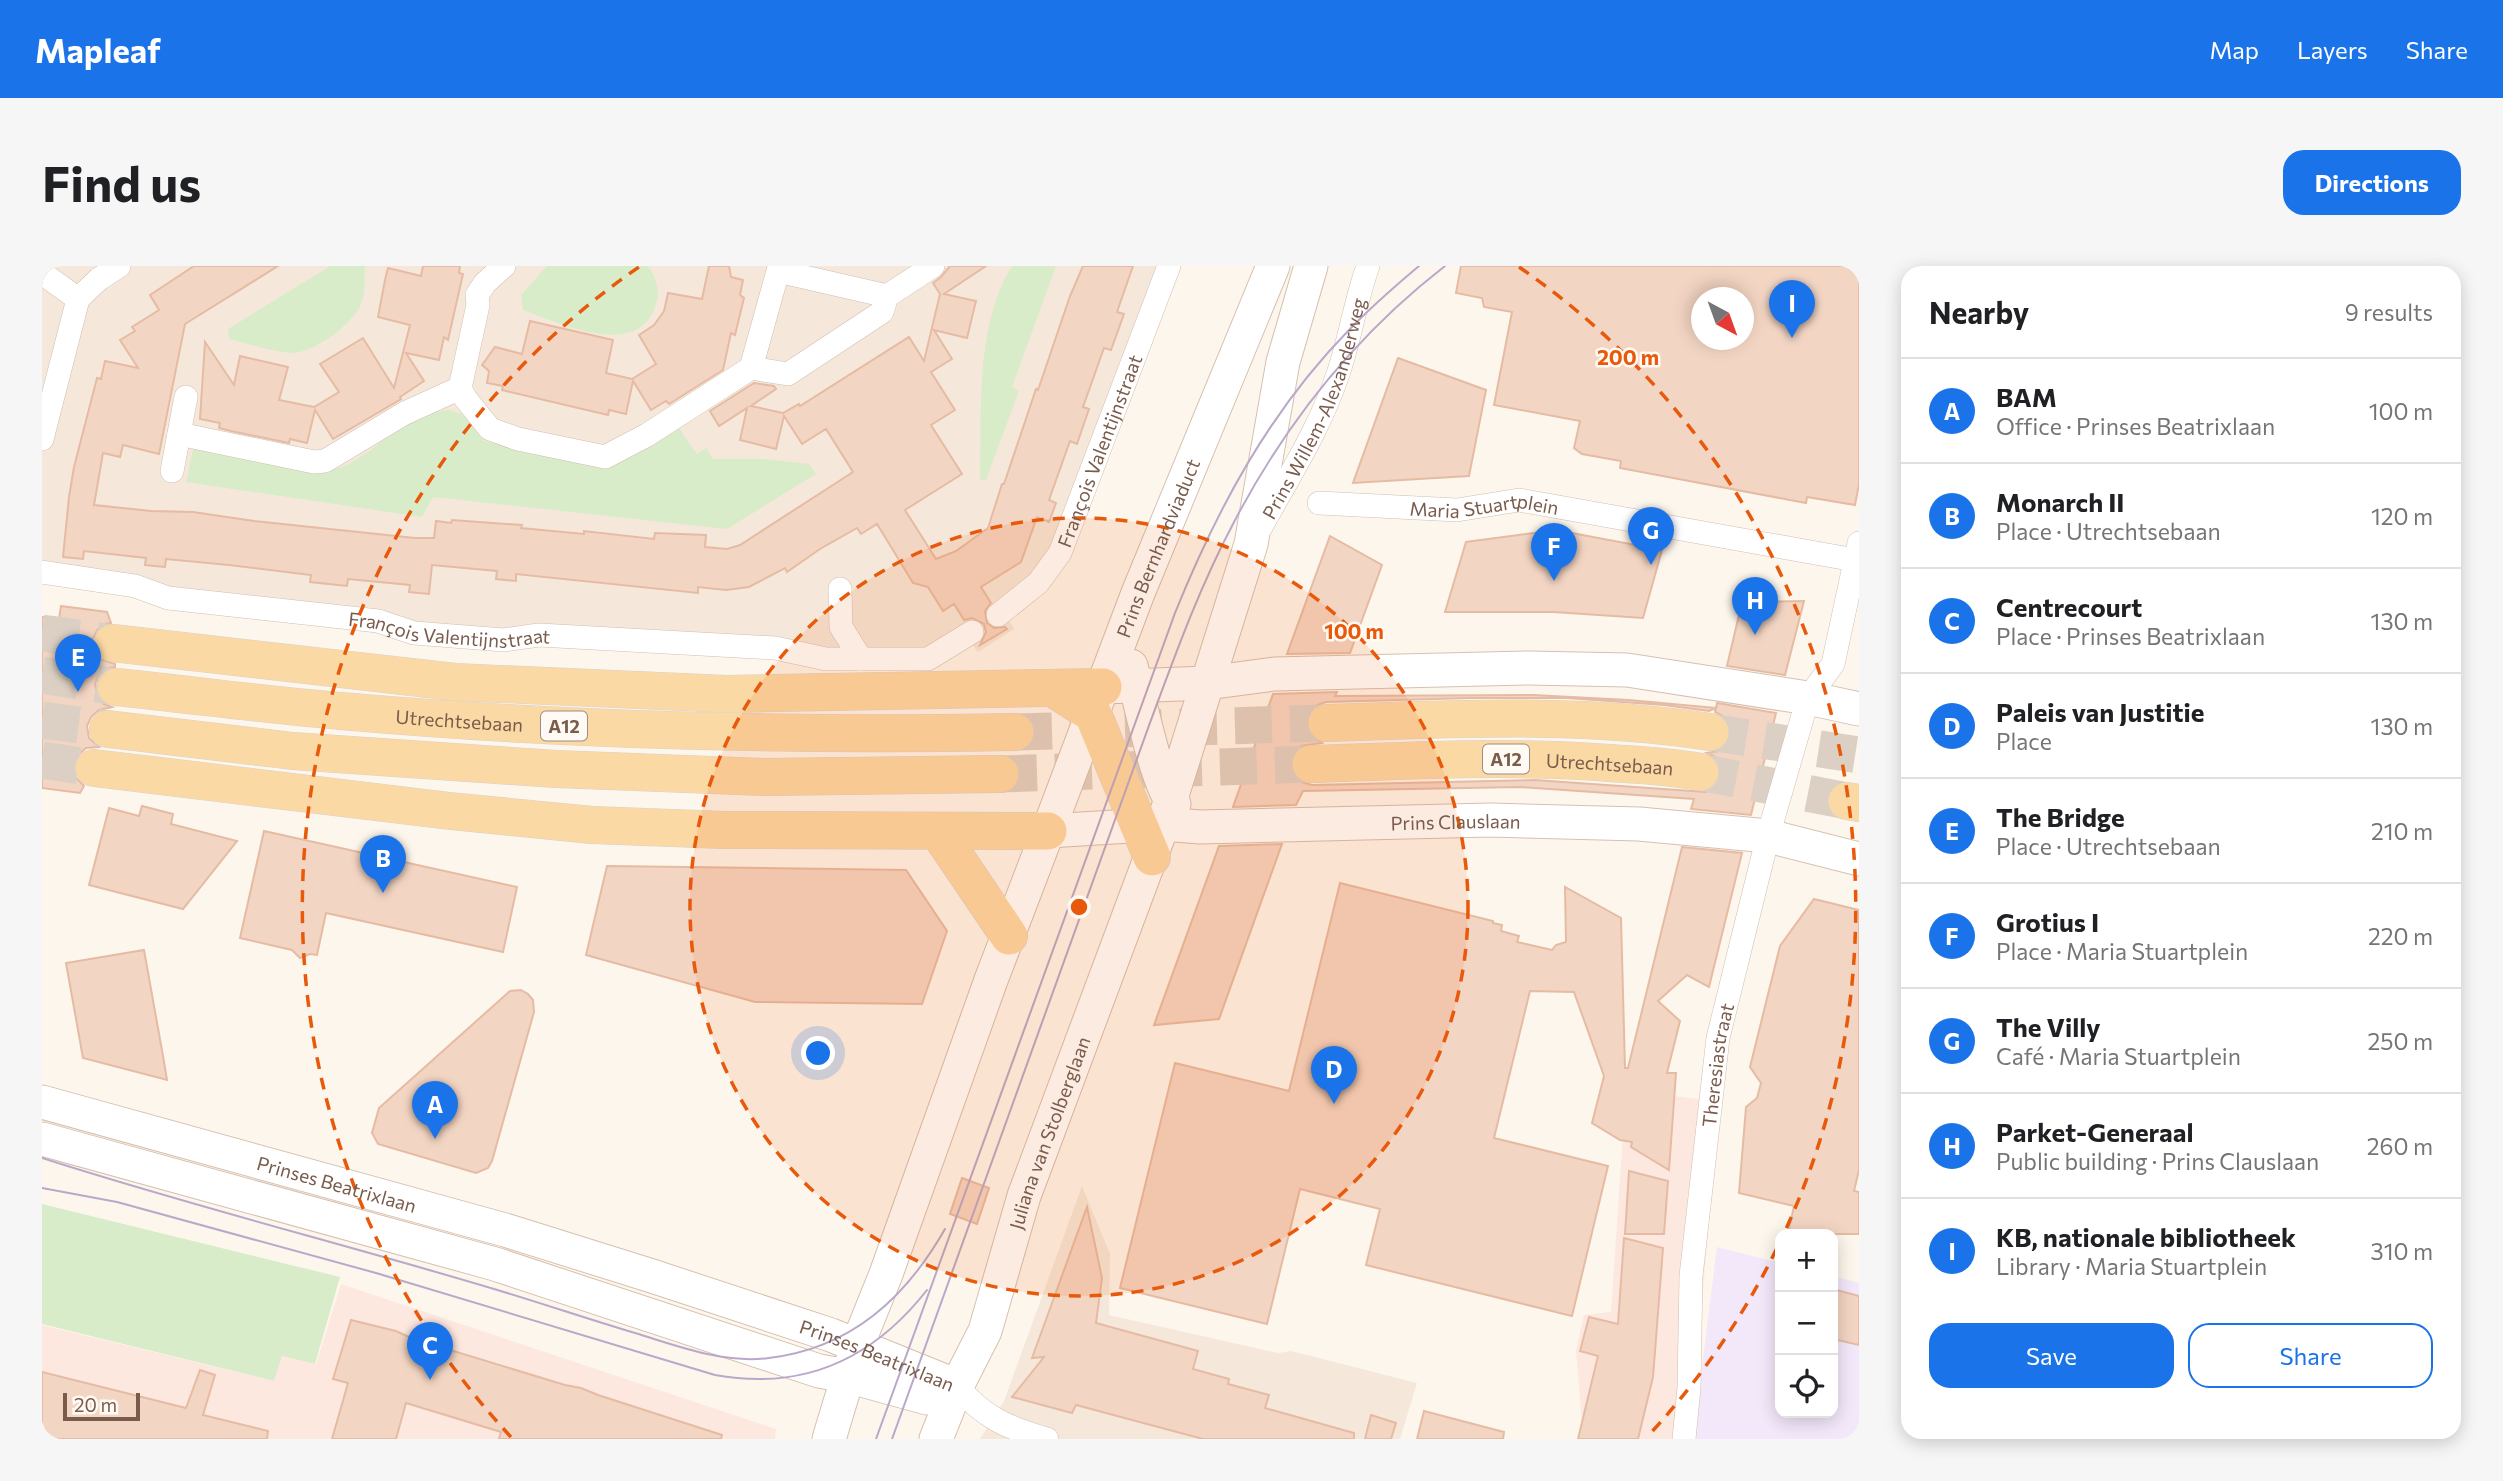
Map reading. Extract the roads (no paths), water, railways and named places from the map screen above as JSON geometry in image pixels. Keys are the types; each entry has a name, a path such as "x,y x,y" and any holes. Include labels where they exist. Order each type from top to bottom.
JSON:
{"main road":[{"path":"113,643 396,677 468,682 727,694 1054,689 1111,696 1156,827"},
{"name":"Utrechtsebaan","path":"116,687 352,712 552,726 750,733 1015,732"},
{"name":"Utrechtsebaan","path":"1326,723 1481,718 1572,720 1674,726 1710,732"},
{"name":"A12","path":"108,729 347,756 556,769 765,777 1000,774"},
{"name":"Utrechtsebaan","path":"1311,764 1497,758 1584,761 1700,772"},
{"path":"94,768 450,811 592,825 724,831 1048,831"},
{"path":"938,831 1009,936"}],"street":[{"path":"42,439 47,399 78,299 99,279 120,266"},
{"path":"504,266 485,283 477,295 478,305 460,388 465,398 491,429 518,439 605,457 646,435 751,368 788,374 882,312 887,296 933,266"},
{"name":"François Valentijnstraat","path":"998,615 1038,583 1060,553 1169,266"},
{"name":"Prins Bernhardviaduct","path":"1048,831 1111,696 1123,634 1273,266"},
{"path":"1156,827 1207,683 1251,544 1283,362 1311,266"},
{"name":"Prins Willem-Alexanderweg","path":"1251,544 1315,429 1338,374 1358,294 1368,266"},
{"path":"751,368 776,269 887,296"},
{"path":"42,273 78,299"},
{"path":"179,434 314,462 325,461 405,413 460,388"},
{"path":"172,471 186,397"},
{"name":"Maria Stuartplein","path":"1319,503 1457,510 1519,500 1857,552"},
{"path":"1808,698 1833,664 1857,552"},
{"name":"François Valentijnstraat","path":"42,572 135,586 168,598 378,621 414,633 504,640 539,635 775,649 826,659 928,659 972,632"},
{"path":"840,589 841,627 861,659"},
{"path":"1156,827 1161,779 1111,696 1274,674 1529,668 1627,670 1808,698 1859,709"},
{"name":"Theresiastraat","path":"1684,1439 1689,1388 1691,1276 1718,1038 1768,836 1808,698"},
{"name":"Prins Clauslaan","path":"1048,831 1491,820 1639,824 1768,836 1859,859"},
{"name":"Juliana van Stolberglaan","path":"936,1439 957,1386 985,1331 1024,1196 1156,827"},
{"path":"829,1439 852,1361 1048,831"},
{"name":"Prinses Beatrixlaan","path":"42,1102 505,1230 665,1280 852,1361 957,1386"},
{"name":"Prinses Beatrixlaan","path":"42,1139 495,1264 819,1371 852,1361"},
{"path":"957,1386 972,1404 989,1418 1017,1431 1047,1439"}],"tunnel":[{"path":"42,633 113,643"},
{"path":"42,675 116,687"},
{"path":"42,720 108,729"},
{"path":"1015,732 1327,723"},
{"path":"1710,732 1859,755"},
{"path":"42,760 94,768"},
{"path":"1000,774 1311,764"},
{"path":"1700,772 1847,801"}],"tram line":[{"path":"876,1439 1191,574 1227,499 1270,428 1294,395 1348,331 1419,266"},
{"path":"892,1439 1147,731 1208,574 1253,487 1325,383 1382,321 1445,266"},
{"path":"42,1158 494,1289 684,1348 735,1358 769,1358 798,1352 850,1331 873,1316 893,1298 912,1277 945,1229"},
{"path":"42,1188 117,1202 376,1273 715,1375 747,1379 778,1378 807,1373 834,1364 883,1335 927,1290"}],"place":[{"name":"KB, nationale bibliotheek","path":"1792,338"},
{"name":"The Villy","path":"1651,565"},
{"name":"Grotius I","path":"1554,581"},
{"name":"Parket-Generaal","path":"1755,635"},
{"name":"The Bridge","path":"78,692"},
{"name":"Monarch II","path":"383,893"},
{"name":"Paleis van Justitie","path":"1334,1104"},
{"name":"BAM","path":"435,1139"},
{"name":"Centrecourt","path":"430,1380"}]}
